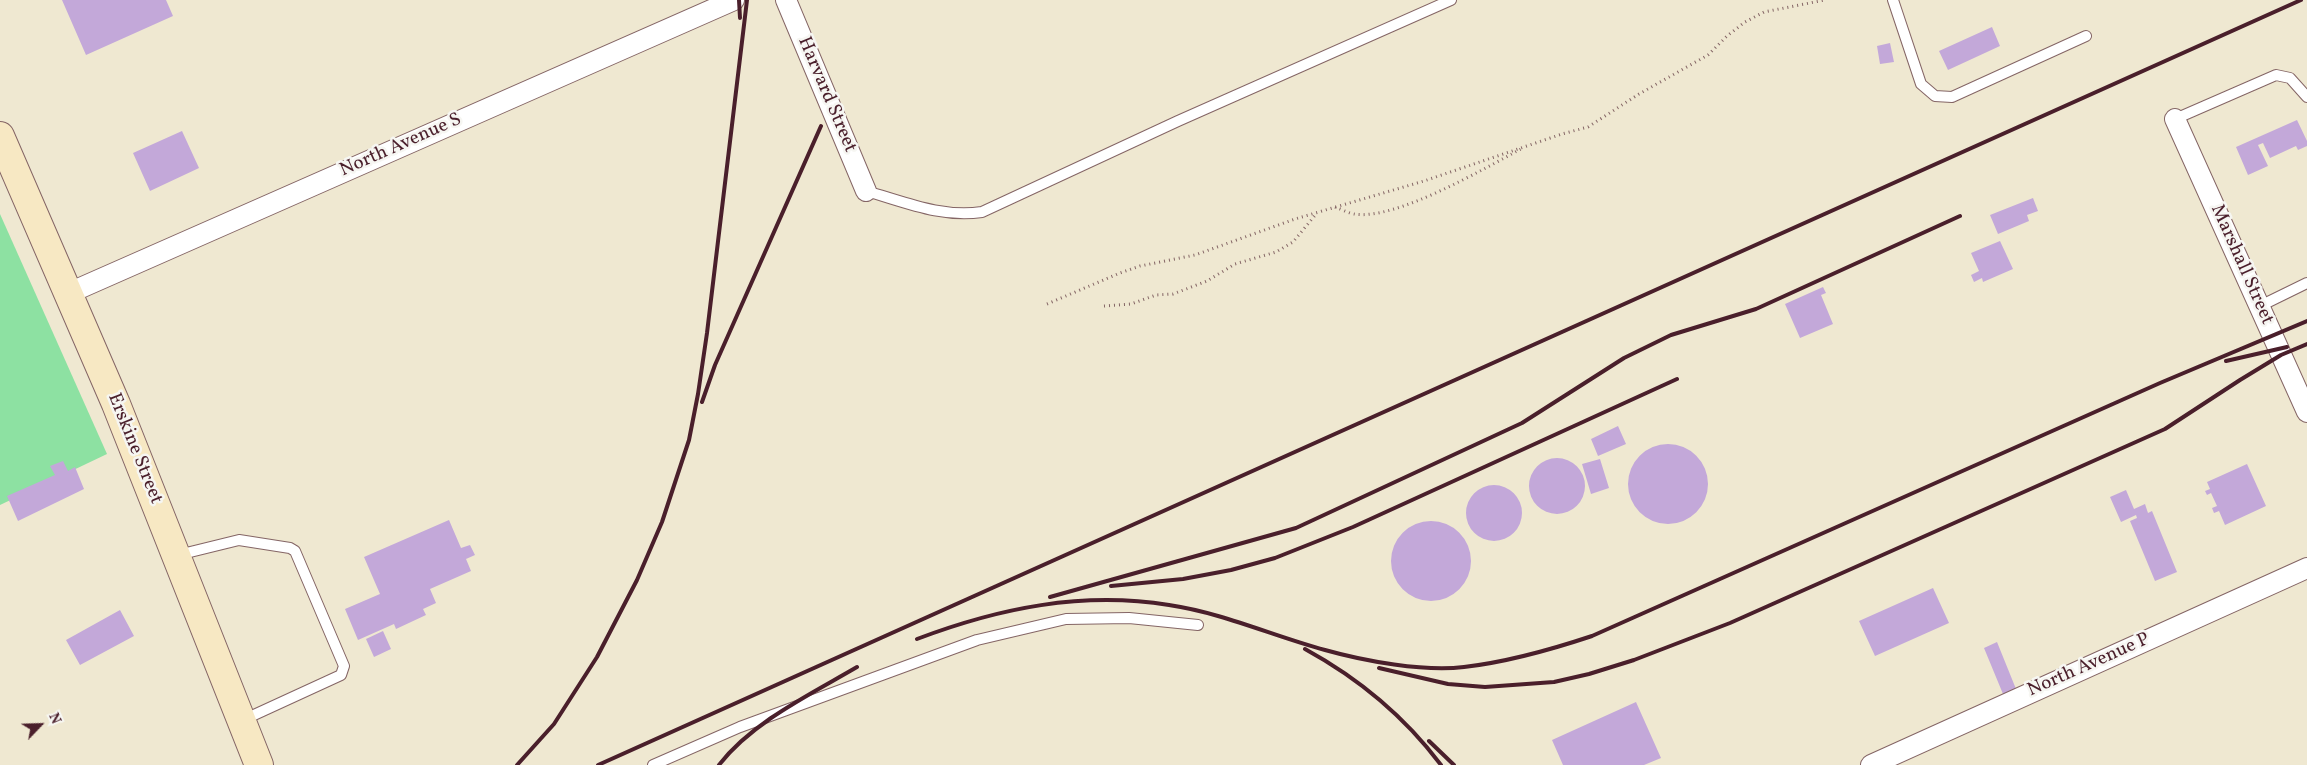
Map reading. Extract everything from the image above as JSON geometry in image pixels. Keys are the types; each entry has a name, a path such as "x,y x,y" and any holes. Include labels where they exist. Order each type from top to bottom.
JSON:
{"main road":[{"name":"Erskine Street","path":"0,136 69,293 177,555 259,765"}],"street":[{"name":"North Avenue S","path":"69,293 734,0"},
{"name":"Harvard Street","path":"786,0 866,191"},
{"name":"Marshall Street","path":"2175,119 2307,412"},
{"name":"North Avenue P","path":"1871,765 2307,568"}],"lane":[{"path":"866,191 938,212 961,215 982,212 1178,121 1450,0"},
{"path":"1893,0 1921,84 1935,96 1952,97 2086,36"},
{"path":"2175,119 2276,75 2290,78 2307,96"},
{"path":"2260,306 2307,283"},
{"path":"177,555 239,540 290,548 294,551 344,666 341,675 242,721"},
{"path":"654,765 740,727 977,640 1066,619 1129,618 1198,625"}],"path":[{"path":"1048,304 1140,266 1195,255 1335,207 1424,181 1530,144 1588,127 1639,94 1708,55 1727,36 1745,22 1764,12 1825,0"},
{"path":"1335,207 1354,214 1382,212 1421,199 1530,144"},
{"path":"1104,306 1130,304 1156,295 1173,294 1207,281 1235,264 1276,252 1293,242 1318,213"}],"green space":[{"path":"0,214 107,454 0,505"}],"building":[{"path":"62,0 166,0 173,16 86,55"},
{"path":"1992,27 2000,46 1948,70 1939,51"},
{"path":"1890,43 1894,62 1880,64 1877,46"},
{"path":"2297,120 2307,141 2307,146 2298,150 2296,146 2270,158 2263,143 2258,145 2268,166 2248,175 2236,147"},
{"path":"182,131 199,168 150,191 133,153"},
{"path":"2033,198 2038,211 2027,215 2029,221 1998,234 1990,215"},
{"path":"2000,241 2013,269 1983,282 1982,278 1974,282 1971,275 1979,271 1971,253"},
{"path":"1823,287 1826,293 1821,295 1833,324 1800,338 1785,304"},
{"path":"1618,426 1626,444 1598,456 1591,439"},
{"path":"1668,444 1683,447 1696,456 1705,469 1708,484 1705,499 1696,512 1683,521 1668,524 1653,521 1640,512 1631,499 1628,484 1631,469 1640,456 1653,447"},
{"path":"1557,458 1568,460 1577,466 1583,475 1585,486 1583,497 1577,506 1568,512 1557,514 1546,512 1537,506 1531,497 1529,486 1531,475 1537,466 1546,460"},
{"path":"1600,459 1609,488 1591,494 1582,464"},
{"path":"63,461 68,471 75,467 84,489 18,521 7,496 55,475 50,466"},
{"path":"2247,464 2266,506 2225,525 2219,511 2214,513 2212,508 2217,506 2211,493 2207,495 2205,491 2210,489 2207,482"},
{"path":"1494,485 1505,487 1514,493 1520,502 1522,513 1520,524 1514,533 1505,539 1494,541 1483,539 1474,533 1468,524 1466,513 1468,502 1474,493 1483,487"},
{"path":"2126,490 2134,509 2145,504 2148,513 2152,511 2177,572 2155,581 2130,521 2137,518 2136,515 2121,522 2110,497"},
{"path":"449,520 461,548 470,545 475,555 466,559 471,571 430,589 436,603 423,609 426,615 396,629 394,624 358,640 345,609 380,594 364,557"},
{"path":"1431,521 1446,524 1459,533 1468,546 1471,561 1468,576 1459,589 1446,598 1431,601 1416,598 1403,589 1394,576 1391,561 1394,546 1403,533 1416,524"},
{"path":"1933,588 1949,623 1875,656 1859,621"},
{"path":"120,610 134,636 80,665 66,640"},
{"path":"383,631 391,649 374,657 366,639"},
{"path":"1997,642 2016,689 2003,694 1984,648"},
{"path":"1636,702 1661,758 1644,765 1563,765 1552,740"}],"railway":[{"path":"739,0 740,18"},
{"path":"517,765 554,724 597,657 637,580 662,522 689,440 707,333 747,0"},
{"path":"598,765 2301,0"},
{"path":"702,402 715,365 821,126"},
{"path":"1050,597 1296,528 1522,423 1624,358 1671,335 1756,309 1960,216"},
{"path":"917,639 979,619 1041,605 1073,601 1137,601 1209,613 1325,650 1358,658 1413,667 1464,667 1513,659 1592,636 2160,383 2307,321"},
{"path":"1379,668 1448,684 1485,687 1554,682 1589,674 1634,660 1730,623 2165,429 2281,355 2307,344"},
{"path":"2226,361 2287,347"},
{"path":"1111,586 1183,579 1231,570 1275,558 1353,527 1677,379"},
{"path":"1305,649 1344,673 1379,700 1412,731 1441,765"},
{"path":"719,765 748,735 765,722 857,667"},
{"path":"1429,741 1454,765"}]}
